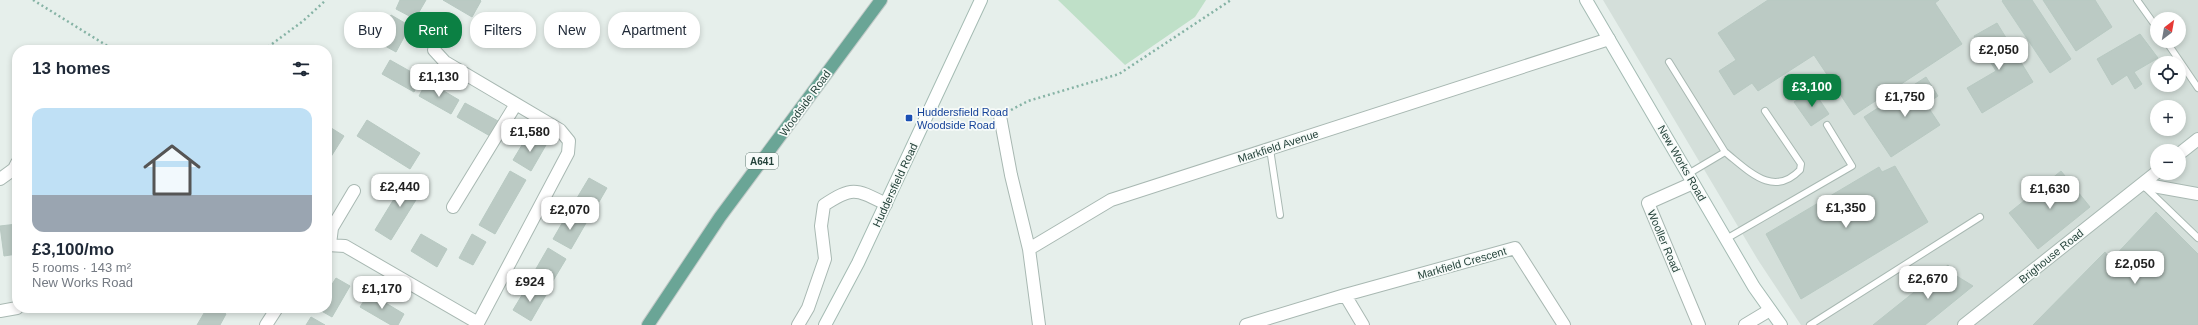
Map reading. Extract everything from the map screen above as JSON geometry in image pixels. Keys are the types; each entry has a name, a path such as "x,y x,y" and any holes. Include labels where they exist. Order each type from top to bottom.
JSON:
{"main road":[{"name":"Woodside Road","path":"648,325 720,217 881,0"}],"street":[{"name":"Huddersfield Road","path":"825,325 858,263 981,0"},
{"name":"New Works Road","path":"1586,0 1726,239 1781,325"},
{"name":"Markfield Avenue","path":"1029,249 1111,200 1609,39"},
{"path":"332,245 345,246 477,324 569,146 566,135 560,130 445,62 434,50"},
{"path":"454,207 516,104"},
{"path":"1000,116 1011,175 1029,249 1039,325"},
{"path":"2186,148 2198,139"},
{"path":"0,179 12,170"},
{"name":"Brighouse Road","path":"1964,325 2150,178"},
{"name":"Wooller Road","path":"1691,179 1648,203 1699,325"},
{"path":"2142,184 2198,194"},
{"path":"332,228 354,191"},
{"path":"798,325 808,308 825,259 821,226 824,206 843,193 861,192 886,204"},
{"name":"Markfield Crescent","path":"1345,295 1515,248 1564,325"},
{"path":"1246,325 1345,295 1363,325"},
{"path":"0,311 12,309"},
{"path":"1745,325 1770,310"},
{"path":"266,325 273,313"}],"lane":[{"path":"2138,0 2150,18"},
{"path":"2171,48 2198,88"},
{"path":"1669,62 1725,152 1749,171 1768,181 1781,183 1793,177 1800,170 1801,164 1765,111"},
{"path":"1726,239 1852,166 1827,125"},
{"path":"1270,149 1280,215"},
{"path":"1691,179 1725,152"},
{"path":"2142,184 2198,238"},
{"path":"1810,325 1980,217"}],"path":[{"path":"34,0 106,45"},
{"path":"271,45 303,21 326,0"},
{"path":"1000,116 1028,101 1119,74 1231,0"}],"shaded area":[{"path":"1603,0 2198,0 2198,325 1801,325 1758,260"}],"green space":[{"path":"1058,0 1206,0 1195,17 1125,65"}],"building":[{"path":"400,0 426,0 419,12 404,12 404,13 396,9"},
{"path":"443,0 480,0 481,1 475,12 470,12 470,16"},
{"path":"1768,0 1939,0 1935,3 1962,44 1854,115 1814,55 1758,91 1752,83 1734,95 1719,71 1736,60 1718,33"},
{"path":"2032,0 2071,59 2050,73 2002,1"},
{"path":"2043,0 2095,0 2112,27 2076,51"},
{"path":"396,18 404,23 404,37 396,52 389,48 396,48"},
{"path":"1997,23 2033,82 1982,113 1967,88 1996,71 1974,36"},
{"path":"2140,34 2156,56 2150,56 2150,63 2134,72 2142,84 2135,89 2127,75 2112,85 2097,59"},
{"path":"390,60 422,78 414,92 382,74"},
{"path":"1926,77 1938,96 1926,104 1940,125 1891,157 1864,117"},
{"path":"427,81 459,100 451,114 419,96"},
{"path":"1813,90 1829,114 1811,126 1794,102"},
{"path":"465,103 498,121 490,136 457,117"},
{"path":"367,120 420,153 410,169 357,136"},
{"path":"332,128 344,136 332,155"},
{"path":"528,135 546,145 531,171 513,160"},
{"path":"1895,166 1928,222 1801,299 1766,234 1879,167 1882,172"},
{"path":"510,171 526,180 495,234 479,225"},
{"path":"2061,171 2090,207 2038,249 2009,213"},
{"path":"408,176 424,187 391,240 375,230"},
{"path":"589,178 607,188 592,214 574,203"},
{"path":"2156,212 2198,254 2198,325 2033,325 2105,252 2111,260"},
{"path":"568,213 586,223 571,249 553,239"},
{"path":"12,225 12,255 4,256 0,226"},
{"path":"421,234 447,249 437,267 411,251"},
{"path":"472,234 486,242 473,265 459,258"},
{"path":"548,248 566,259 551,284 533,274"},
{"path":"1948,265 1955,275 1973,286 1925,325 1873,325"},
{"path":"336,278 350,286 332,317 325,313 332,313 332,284"},
{"path":"528,285 546,295 531,321 513,310"},
{"path":"369,293 404,314 398,325 391,325 360,307"},
{"path":"204,313 226,314 220,325 197,325"},
{"path":"311,317 325,325 306,325"}],"place":[{"name":"Huddersfield Road Woodside Road","path":"909,118"}]}
